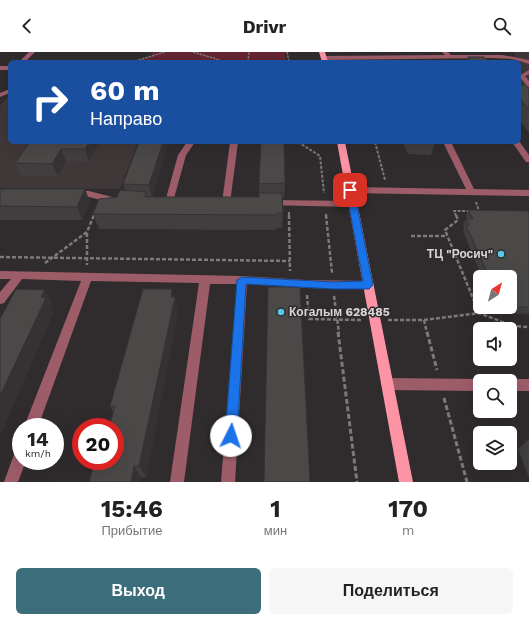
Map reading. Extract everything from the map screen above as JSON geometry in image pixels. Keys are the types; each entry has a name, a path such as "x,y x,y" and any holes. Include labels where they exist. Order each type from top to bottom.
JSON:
{"main road":[{"path":"341,144 406,482"}],"street":[{"path":"24,60 32,52"},
{"path":"324,57 441,60 447,54 521,59 529,62"},
{"path":"0,73 5,68"},
{"path":"529,72 522,76 529,85"},
{"path":"169,202 182,155 190,144"},
{"path":"226,203 234,144"},
{"path":"448,144 471,192"},
{"path":"517,144 529,160"},
{"path":"350,190 529,193"},
{"path":"66,194 89,194 102,198 127,202"},
{"path":"257,203 353,204"},
{"path":"0,275 242,280 306,284 369,285"},
{"path":"0,300 23,276"},
{"path":"34,418 88,277"},
{"path":"177,482 205,279"},
{"path":"228,482 242,280"},
{"path":"387,384 473,385"},
{"path":"517,385 529,385"},
{"path":"11,482 15,470"}],"path":[{"path":"138,60 164,52"},
{"path":"193,52 219,60"},
{"path":"301,144 320,156 336,320 357,482"},
{"path":"376,144 388,191"},
{"path":"471,192 480,211 454,211 458,220 445,230 473,298"},
{"path":"88,277 87,232 102,198"},
{"path":"289,204 290,283"},
{"path":"23,276 52,258 87,232"},
{"path":"411,236 447,236"},
{"path":"0,257 290,261"},
{"path":"306,284 309,319 424,320 473,313"},
{"path":"484,314 513,326 529,327"},
{"path":"424,320 440,385 467,482"}],"shaded area":[{"path":"153,52 285,52 286,60 141,60 151,57"},
{"path":"513,52 529,52 529,97 521,91 521,60 510,60 507,56 516,56"},
{"path":"8,96 8,144 137,144 120,189 0,188 0,106"}],"building":[{"path":"468,57 484,57 487,60 470,60"},
{"path":"521,85 525,85 529,89 529,110 521,100"},
{"path":"29,144 88,144 85,149 61,149 52,164 15,163"},
{"path":"138,144 162,144 149,185 123,184"},
{"path":"261,144 284,144 285,183 259,184"},
{"path":"0,189 85,189 77,207 0,206"},
{"path":"120,190 146,192 145,197 259,197 259,193 282,193 283,213 276,213 276,215 93,214 99,199 117,197"},
{"name":"ТЦ \"Росич\"","path":"468,210 529,211 529,307 517,307 517,270 486,270 466,225 469,225 466,219 473,219"},
{"path":"268,287 300,287 310,482 264,482"},
{"path":"16,289 45,290 41,297 46,298 0,396 0,319"},
{"path":"143,289 172,289 171,297 175,297 139,466 134,466 131,482 89,482 92,470 124,470 124,418 112,418 115,406 110,406"}],"place":[{"name":"ТЦ \"Росич\"","path":"501,254"},
{"name":"Когалым 628485","path":"281,312"}],"route":[{"path":"231,436 242,280 265,280 306,284 369,285 350,190"}]}
